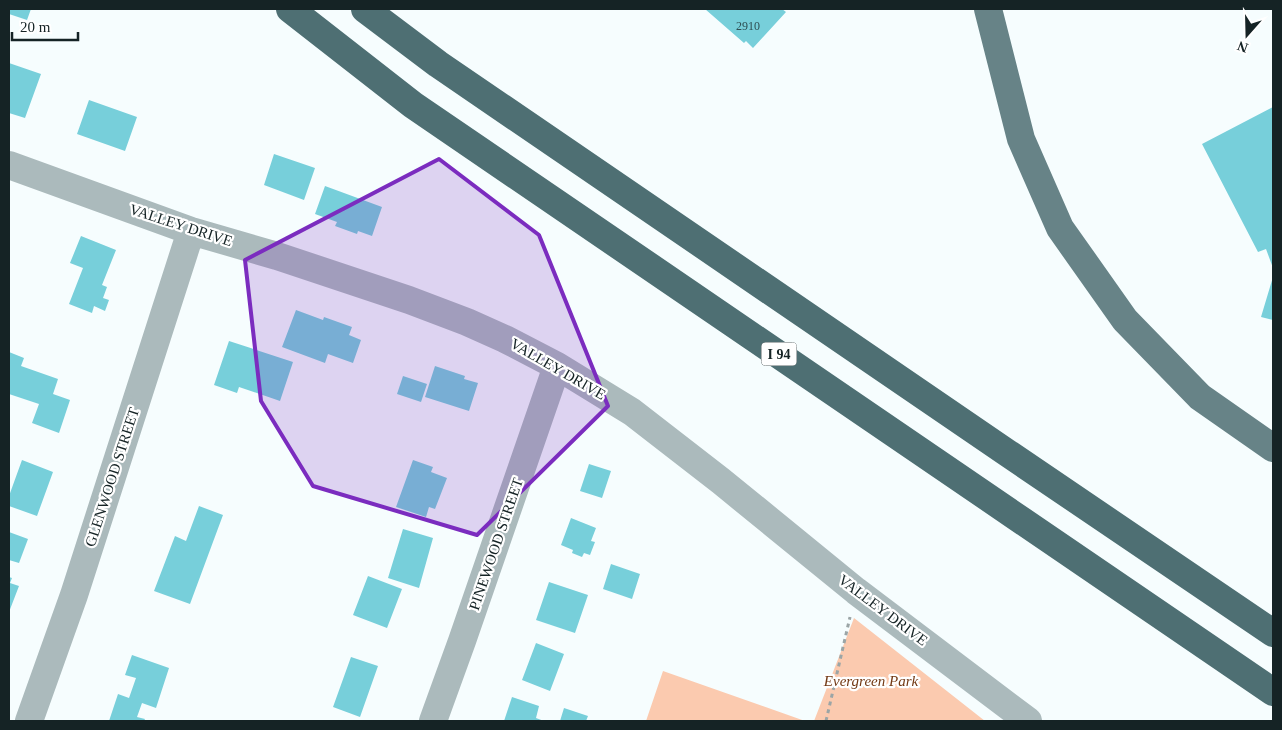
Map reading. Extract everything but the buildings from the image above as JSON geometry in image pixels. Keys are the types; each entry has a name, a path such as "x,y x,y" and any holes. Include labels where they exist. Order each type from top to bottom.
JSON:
{"highway":[{"name":"I 94","path":"290,9 413,105 1273,692"},
{"path":"365,9 438,64 1273,633"}],"main road":[{"path":"988,9 1021,139 1060,228 1125,320 1200,397 1273,448"}],"street":[{"name":"VALLEY DRIVE","path":"9,165 191,230 277,256 467,322 557,366 632,412 721,481 856,591 1028,721"},
{"name":"GLENWOOD STREET","path":"29,721 74,595 191,230"},
{"name":"PINEWOOD STREET","path":"433,721 557,366"}],"path":[{"path":"826,721 856,591"}],"highlighted area":[{"path":"439,159 539,235 608,406 477,535 313,486 261,401 245,260"}],"green space":[{"name":"Evergreen Park","path":"854,618 985,721 814,721"},
{"name":"Evergreen Park","path":"663,671 805,721 646,721"}]}
